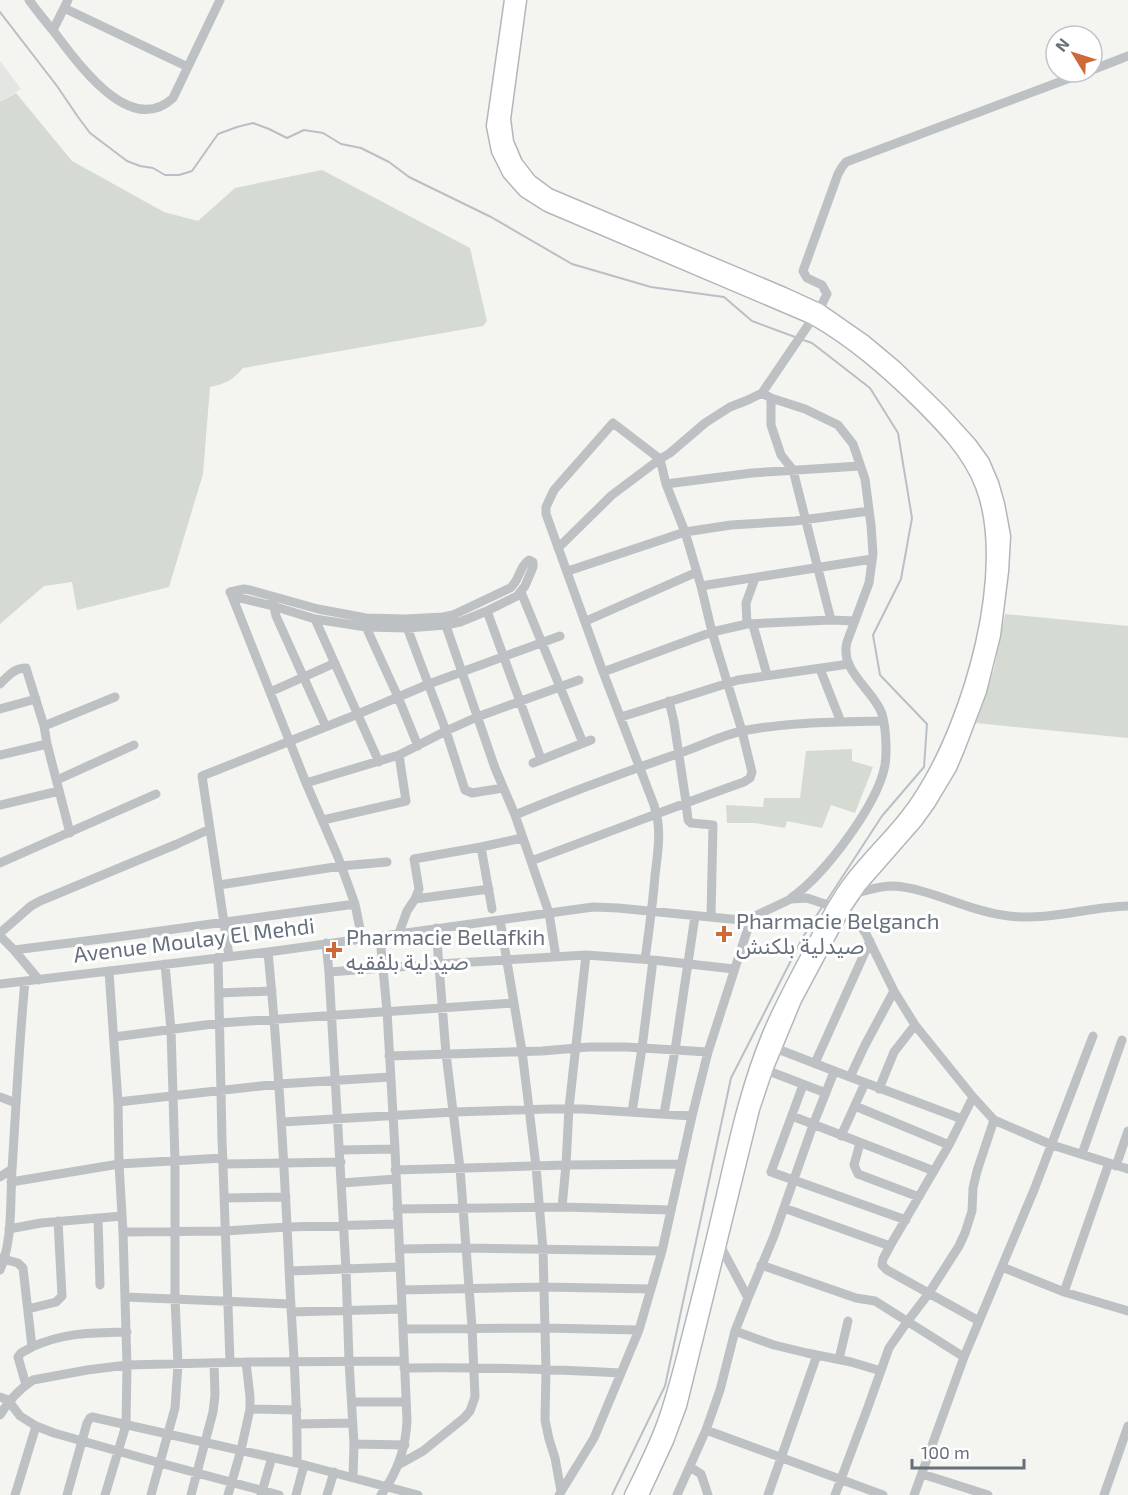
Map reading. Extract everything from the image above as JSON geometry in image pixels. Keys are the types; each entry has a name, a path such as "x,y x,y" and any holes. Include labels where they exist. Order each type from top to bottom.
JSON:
{"street":[{"path":"29,0 99,87 116,99 147,111 164,106 173,98 220,0"},
{"path":"511,0 493,126 498,151 505,166 525,191 547,205 816,314"},
{"path":"520,0 504,119 507,141 516,163 530,181 549,195 784,294 866,342 941,412 983,462 998,504 1004,536 999,605 982,664 980,691 956,739 950,768 916,821 840,902 786,995 768,1035 744,1108 675,1388 657,1439 632,1495"},
{"path":"53,30 66,4 188,67"},
{"path":"1104,65 1128,56"},
{"path":"831,620 793,470 781,455 771,425 767,395 827,294 822,285 807,278 803,271 838,174 846,162 1054,84"},
{"path":"558,548 612,495 670,453 705,423 730,407 748,400 767,395 805,409 838,425 853,444 865,479 871,525 872,559 869,583 846,647 846,657 882,714 886,748 885,764 879,784 849,836 828,863 800,892 784,902"},
{"path":"531,861 614,830 657,813 686,802 744,782 750,778 752,770 701,586 685,532 666,484 660,459 613,423 554,490 549,497 546,514 657,813 659,826 642,1048 632,1112"},
{"path":"666,484 752,473 860,466"},
{"path":"568,571 685,532 869,511"},
{"path":"701,586 872,559"},
{"path":"273,601 315,619 366,627 444,621 455,624 517,596 534,564 531,560 526,560 513,586 444,621"},
{"path":"586,621 696,572"},
{"path":"755,578 746,603 750,625 767,675"},
{"path":"487,611 520,701 537,761 587,741 560,686 521,592"},
{"path":"362,939 355,903 341,866 231,594 406,624"},
{"path":"273,601 303,677 326,727"},
{"path":"315,619 379,762"},
{"path":"603,672 712,632 750,625 831,620 855,621"},
{"path":"444,621 549,913 556,957"},
{"path":"406,624 447,730 465,790 472,793 503,788"},
{"path":"366,627 418,746"},
{"path":"229,956 202,776 429,684 560,636"},
{"path":"270,692 335,663"},
{"path":"621,717 728,682 849,664"},
{"path":"0,684 12,672 19,668 26,668 44,726 70,833"},
{"path":"820,669 841,722"},
{"path":"306,783 399,755 477,717 579,680"},
{"path":"44,726 115,698"},
{"path":"0,709 36,699"},
{"path":"669,702 689,822 713,825 711,917"},
{"path":"515,815 639,766 742,731 776,726 883,721"},
{"path":"0,755 47,744"},
{"path":"57,780 134,746"},
{"path":"323,820 406,801 399,755"},
{"path":"0,805 59,791"},
{"path":"0,863 156,794"},
{"path":"39,980 0,934 31,906 169,848 210,828"},
{"path":"399,933 407,911 419,890 414,859 522,838"},
{"path":"481,847 492,909"},
{"path":"219,885 341,866 387,862"},
{"path":"560,1493 594,1438 639,1330 662,1251 708,1052 751,921 764,911 790,899 807,898 840,902 879,887 891,886 1008,916 1038,917 1128,906"},
{"path":"415,899 489,889"},
{"path":"840,902 870,941 894,991 915,1025 994,1120 1052,1145 1128,1169"},
{"path":"642,1495 680,1406 753,1109 766,1070 840,902"},
{"path":"14,950 355,903"},
{"name":"Avenue Moulay El Mehdi","path":"0,984 268,952 593,907 751,921"},
{"path":"664,1114 695,916"},
{"path":"500,920 522,1051 536,1166 543,1250 545,1420 555,1458 560,1493"},
{"path":"398,1464 423,1452 453,1428 470,1411 475,1397 464,1209 446,1054 436,928"},
{"path":"380,937 384,968 395,1149 406,1402 405,1445 398,1464 381,1495"},
{"path":"814,1063 870,941"},
{"path":"326,943 341,1162 354,1444 353,1477"},
{"path":"268,952 282,1122 301,1464 296,1495"},
{"path":"329,972 586,955 649,959 734,969"},
{"path":"562,1207 569,1108 586,955"},
{"path":"218,957 230,1362"},
{"path":"151,1495 175,1408 178,1364 171,1030 165,964"},
{"path":"105,1495 126,1425 127,1365 118,1102 109,971"},
{"path":"0,1270 9,1229 18,1054 25,981"},
{"path":"219,993 272,991"},
{"path":"850,1077 894,991"},
{"path":"114,1037 220,1023 514,1003"},
{"path":"879,1089 894,1052 915,1025"},
{"path":"914,1495 964,1357 1052,1145 1093,1036"},
{"path":"1082,1155 1122,1040"},
{"path":"389,1056 576,1048 642,1048 708,1052"},
{"path":"775,1048 963,1119"},
{"path":"766,1070 826,1093"},
{"path":"677,1495 706,1430 720,1390 735,1332 774,1236 834,1072"},
{"path":"118,1102 279,1084 390,1077"},
{"path":"841,1136 865,1083"},
{"path":"803,1085 771,1172 906,1220"},
{"path":"0,1096 16,1103"},
{"path":"973,1097 949,1145 883,1259 883,1267 979,1320"},
{"path":"855,1106 949,1145"},
{"path":"282,1122 569,1108 692,1116"},
{"path":"792,1116 934,1171"},
{"path":"835,1495 889,1348 929,1293 965,1233 972,1211 973,1188 977,1171 994,1120"},
{"path":"1064,1292 1112,1165 1128,1131"},
{"path":"860,1143 854,1165 858,1174 919,1197"},
{"path":"340,1150 395,1149"},
{"path":"11,1182 119,1164 175,1161 341,1162"},
{"path":"342,1183 460,1167 681,1164"},
{"path":"0,1177 12,1169"},
{"path":"224,1198 286,1197"},
{"path":"397,1209 562,1207 671,1210"},
{"path":"784,1208 890,1246"},
{"path":"9,1229 58,1221 122,1216"},
{"path":"98,1218 100,1285"},
{"path":"28,1309 54,1303 62,1296 58,1221"},
{"path":"123,1233 225,1232 287,1227 398,1224"},
{"path":"720,1245 748,1298"},
{"path":"399,1249 662,1251"},
{"path":"2,1259 18,1263 23,1268 32,1347"},
{"path":"761,1265 856,1298 875,1301 964,1357"},
{"path":"289,1271 400,1267"},
{"path":"1002,1267 1064,1292 1128,1311"},
{"path":"401,1290 544,1287 651,1289"},
{"path":"125,1297 348,1311 402,1309"},
{"path":"839,1359 848,1321"},
{"path":"403,1329 639,1330"},
{"path":"26,1385 18,1357 32,1347 66,1335 127,1332"},
{"path":"735,1332 774,1345 839,1359 880,1371"},
{"path":"768,1495 817,1355"},
{"path":"0,1416 4,1399 40,1378 127,1365 349,1361 621,1373"},
{"path":"228,1495 250,1409 246,1362"},
{"path":"191,1495 213,1412 214,1363"},
{"path":"4,1399 20,1416 54,1433 262,1493 279,1495"},
{"path":"352,1402 406,1402"},
{"path":"250,1409 297,1410"},
{"path":"67,1495 87,1421 91,1417 272,1457 418,1495"},
{"path":"297,1424 352,1423"},
{"path":"15,1495 36,1426"},
{"path":"1104,1495 1128,1426"},
{"path":"706,1430 882,1495"},
{"path":"354,1444 405,1445"},
{"path":"262,1493 272,1457"},
{"path":"690,1467 701,1474 708,1495"},
{"path":"327,1495 334,1472"},
{"path":"922,1474 988,1495"}],"shaded area":[{"path":"0,61 21,89 0,102"},
{"path":"16,93 72,161 164,212 198,221 235,188 322,170 470,248 487,321 483,326 243,368 228,381 210,387 203,474 169,587 77,610 72,582 44,586 0,624 0,102"},
{"path":"1005,614 1128,626 1128,738 976,723 994,669"},
{"path":"852,749 852,761 873,767 855,813 831,805 822,828 787,821 785,828 755,823 727,823 726,805 763,807 764,798 800,798 806,751"}],"waterway":[{"path":"0,12 90,133 127,161 153,168 165,175 179,175 192,171 218,134 237,127 253,123 287,138 304,130 323,133 341,144 361,148 389,162 409,177 491,217 572,264 651,287 724,297 752,321 795,337"},
{"path":"803,340 812,343 870,388 898,433 912,518 901,579 873,635 880,675 927,724 924,767 882,816 826,902"},
{"path":"612,1495 665,1386 731,1078 803,937 822,907"}],"place":[{"name":"Pharmacie Belganch صيدلية بلكنش","path":"724,934"},
{"name":"Pharmacie Bellafkih صيدلية بلفقيه","path":"334,950"}]}
